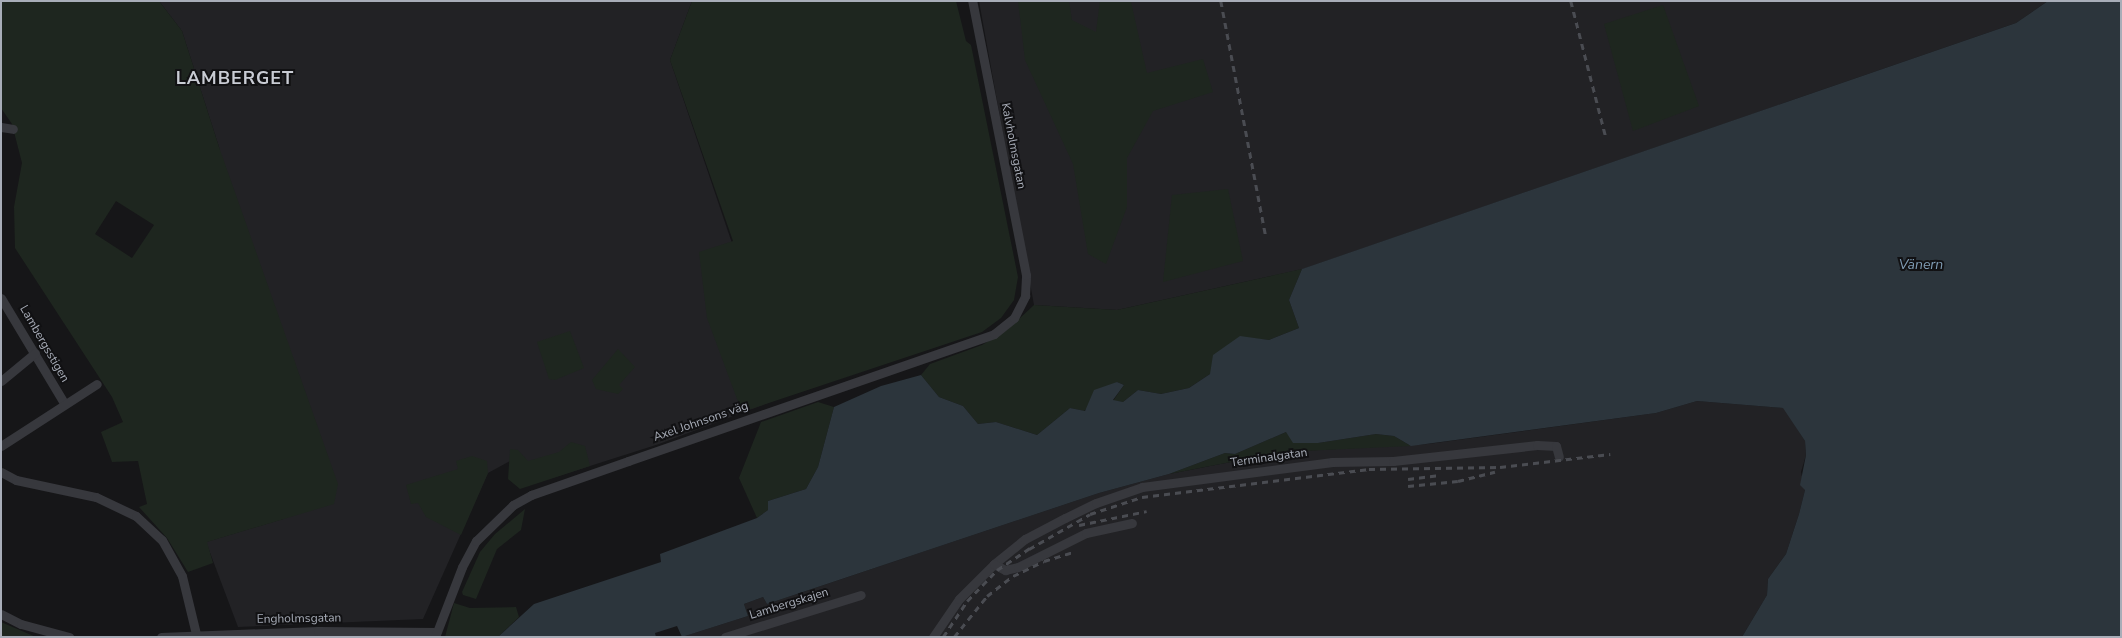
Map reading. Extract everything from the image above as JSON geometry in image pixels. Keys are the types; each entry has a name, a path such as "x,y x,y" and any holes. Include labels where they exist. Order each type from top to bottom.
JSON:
{"street":[{"name":"Kalvholmsgatan","path":"972,1 1026,275 1025,296"},
{"path":"1,127 13,129"},
{"name":"Axel Johnsons väg","path":"436,634 462,567 476,541 513,504 530,495 994,334 1014,318 1025,296"},
{"name":"Lambergsstigen","path":"2,297 64,403"},
{"path":"1,381 35,353"},
{"path":"1,446 64,403 97,384"},
{"name":"Terminalgatan","path":"994,564 1025,539 1065,518 1096,503 1142,488 1332,462 1392,461 1537,444 1556,446 1560,457"},
{"path":"1,472 16,480 96,497 136,516 162,540 182,576 196,634"},
{"path":"933,637 959,599 994,564 1005,570 1018,567 1086,533 1132,523"},
{"name":"Lambergskajen","path":"725,637 862,595"},
{"path":"1,614 22,624 69,637"},
{"name":"Engholmsgatan","path":"161,637 196,634 436,634"}],"shaded area":[{"path":"1,1 159,1 182,31 219,147 338,484 334,504 207,542 213,563 188,572 167,538 139,507 147,504 138,461 112,462 101,432 123,422 112,397 15,248 14,207 22,163 12,124 1,108","holes":["116,201 154,225 132,258 95,234"]},
{"path":"159,1 692,1 670,60 784,397 659,444 521,488 510,461 488,473 423,619 238,627 206,542 283,519 219,147 182,31"},
{"path":"692,1 956,1 966,41 971,45 1018,277 1014,300 1001,318 982,332 745,411 737,399 707,318 699,252 733,241 670,60"},
{"path":"979,1 2048,1 2016,23 1303,269 1117,310 1034,305"},
{"path":"1018,1 1069,1 1072,20 1096,32 1100,1 1131,2 1147,73 1203,59 1213,92 1153,111 1127,158 1127,207 1106,264 1088,254 1073,164 1025,60"},
{"path":"1663,5 1699,106 1633,131 1604,24"},
{"path":"1228,189 1243,261 1163,282 1172,195"},
{"path":"1302,269 1289,300 1299,328 1269,340 1240,337 1210,374 1189,388 1161,394 1138,390 1123,402 1113,401 1124,385 1117,382 1084,411 1070,408 1037,435 996,422 978,424 963,406 939,397 921,375 930,364 982,345 1007,330 1034,305 1117,310"},
{"path":"570,331 584,368 555,380 549,379 537,342"},
{"path":"618,349 635,367 619,385 623,389 618,394 596,389 592,380"},
{"path":"1697,401 1784,408 1805,441 1806,455 1801,472 1805,490 1799,514 1786,554 1768,579 1767,595 1742,637 682,637 748,616 744,604 763,597 767,604 1099,493 1169,474 1282,452 1428,444 1656,413"},
{"path":"818,402 834,407 818,467 806,489 768,501 768,510 757,518 739,478 761,422"},
{"path":"1286,432 1318,443 1376,434 1394,436 1411,446 1282,452 1169,474 1225,453 1235,454"},
{"path":"571,442 585,446 590,466 520,489 508,479 510,449 518,450 528,461 559,452"},
{"path":"472,456 487,461 488,473 461,535 426,517 418,503 411,504 406,485 458,469 456,461"},
{"path":"525,509 521,530 497,549 476,599 463,595 462,592 480,552 495,534"},
{"path":"454,603 470,608 516,607 519,617 498,637 445,637"},
{"path":"1,622 36,637 1,637"}],"water":[{"name":"Vänern","path":"2048,1 2121,1 2121,637 1742,637 1767,595 1768,579 1786,554 1799,514 1805,490 1800,485 1806,455 1805,441 1783,408 1697,401 1656,413 1411,446 1394,436 1376,434 1318,443 1293,443 1286,432 1235,454 1225,453 1169,474 1099,493 767,604 763,597 744,604 748,616 682,637 677,626 655,633 656,637 498,637 534,604 661,562 660,554 757,518 768,510 768,501 806,489 818,467 834,407 881,386 921,375 939,397 963,406 978,424 996,422 1037,435 1070,408 1085,411 1094,390 1117,382 1124,385 1113,400 1123,402 1138,390 1161,394 1189,388 1210,374 1213,355 1240,336 1269,340 1299,328 1289,300 1302,269 2016,23"}],"railway":[{"path":"1221,1 1266,236"},
{"path":"1571,1 1606,137"},
{"path":"1029,549 1090,514 1142,497 1369,469 1500,467 1610,454"},
{"path":"1408,486 1458,481 1495,472"},
{"path":"1408,479 1440,475"},
{"path":"1079,525 1147,511"},
{"path":"943,637 967,601 997,570 1033,546"},
{"path":"954,637 987,596 1013,576 1044,561 1074,552"}],"district":[{"name":"LAMBERGET","path":"235,78"}]}
